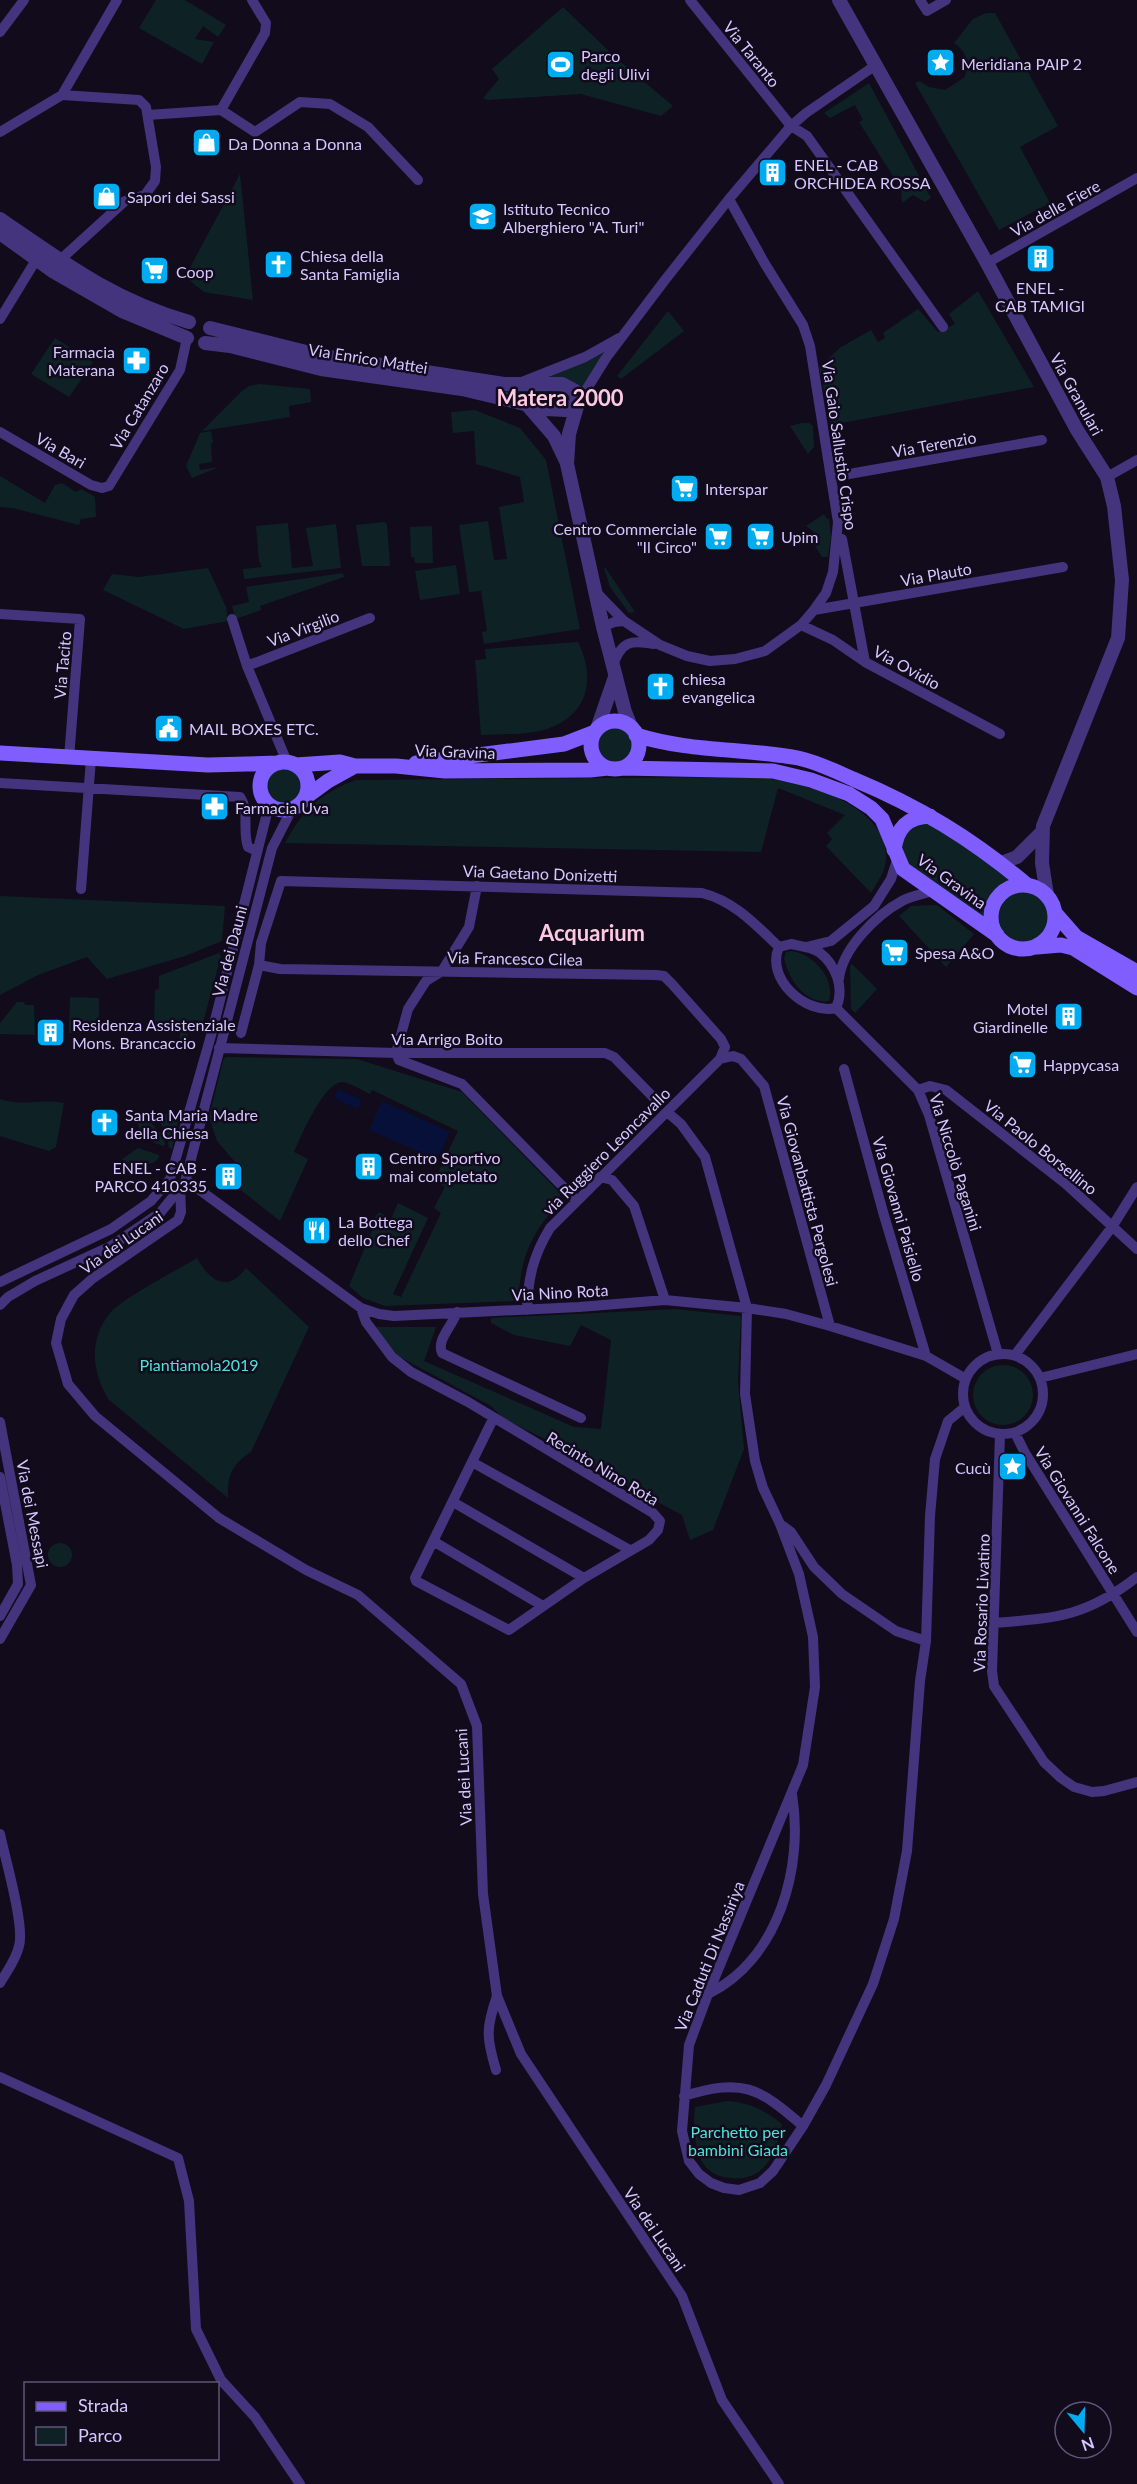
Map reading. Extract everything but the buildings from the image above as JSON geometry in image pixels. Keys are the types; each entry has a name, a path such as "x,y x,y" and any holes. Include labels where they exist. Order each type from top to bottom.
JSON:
{"main road":[{"path":"634,732 639,744 634,759 615,768 596,760 593,754 592,739 596,730 608,722 616,721 634,732 678,747 799,758 880,790 944,823 1001,863 1027,885 1047,895 1055,913 1076,937 1137,972"},
{"name":"Via Gravina","path":"396,766 564,744 596,730"},
{"path":"0,753 212,765 340,762 355,766 396,766"},
{"path":"287,763 306,775 308,783 306,797"},
{"path":"265,798 260,784 266,771 287,763"},
{"path":"212,765 254,780 265,798 276,809 292,809 328,781 355,766"},
{"name":"Via Gravina","path":"396,766 445,771 615,768 773,771 811,780 849,794 872,808 882,819 903,869 997,935"},
{"name":"Via Gravina","path":"896,855 896,837 901,827 910,820 930,816"},
{"path":"1027,885 1007,890 993,905 992,926 997,935 1009,946 1017,949 1061,945 1073,948 1137,988"},
{"path":"1034,948 1051,934 1055,924 1055,913"}],"street":[{"path":"0,32 24,0"},
{"path":"0,132 62,95 117,0"},
{"path":"221,110 265,33 266,23 252,0"},
{"name":"Via Taranto","path":"690,0 791,126"},
{"name":"Via Granulari","path":"839,0 987,263 1077,430 1107,477 1114,506 1122,580 1118,638 1041,833"},
{"path":"920,0 927,11 946,0"},
{"path":"567,464 569,434 578,403 624,334 729,199 791,126 806,112 876,66"},
{"path":"60,260 125,201 144,195 155,181 156,167 148,115 139,100 62,95"},
{"path":"148,115 221,110 255,132 300,102 330,104 368,127 418,180"},
{"path":"791,126 807,136 943,327"},
{"name":"Via delle Fiere","path":"987,263 1137,178"},
{"name":"Via Gaio Sallustio Crispo","path":"595,591 628,624 660,645 687,656 711,661 735,659 765,651 801,625 826,593 837,551 838,522 810,346 803,325 765,264 729,199"},
{"path":"0,219 93,283 154,312 189,322 202,320 210,328 210,336 205,342 197,345 187,338 122,311 36,260 0,233"},
{"path":"0,319 36,260"},
{"path":"187,338 185,330 189,322"},
{"name":"Via Enrico Mattei","path":"205,342 321,369 462,389 546,410 565,410 578,403 575,391 562,384 522,382 504,384 322,356 210,328"},
{"name":"Via Enrico Mattei","path":"522,382 585,357 624,334"},
{"name":"Via Catanzaro","path":"109,486 180,370 187,338"},
{"path":"527,404 554,436 567,464 603,627 634,732"},
{"name":"Via Bari","path":"0,432 91,485 102,488 109,486"},
{"name":"Via Terenzio","path":"832,477 1042,440"},
{"path":"1107,477 1137,460"},
{"path":"838,522 865,662"},
{"name":"Via Plauto","path":"814,610 1063,567"},
{"name":"Via Tacito","path":"0,614 80,619 69,758"},
{"name":"Via Virgilio","path":"247,666 370,618"},
{"path":"232,619 247,666 287,763"},
{"path":"596,730 618,650 629,643 634,635 628,624 614,622 603,627"},
{"name":"Via Ovidio","path":"801,625 833,640 865,662 1000,734"},
{"name":"Via Gaio Sallustio Crispo","path":"629,643 660,645"},
{"path":"81,889 92,759"},
{"path":"0,783 240,797 245,809 245,839 248,847 257,851"},
{"name":"Via dei Dauni","path":"0,1305 8,1297 34,1281 111,1246 160,1213 184,1180 219,1048 217,1032 257,851 265,798"},
{"name":"Via dei Dauni","path":"0,1282 111,1229 151,1201 171,1176 272,848 292,809"},
{"path":"1001,863 1017,857 1041,833"},
{"path":"1041,833 1042,863 1047,895"},
{"path":"806,947 831,942 874,906 891,879 896,855"},
{"name":"Via Gaetano Donizetti","path":"259,965 261,943 280,881 702,893 717,897 740,911 779,947"},
{"path":"477,886 470,927 442,971 426,981 408,1009 396,1053 399,1060 462,1084 576,1200"},
{"path":"839,982 831,965 818,952 791,944 779,947 776,963 778,973 790,991 820,1009 836,1008 840,1000 840,967 846,954 888,909 905,899 933,891"},
{"path":"241,1033 259,965"},
{"name":"Via Francesco Cilea","path":"259,965 280,969 664,976 724,1043 725,1047 720,1059"},
{"name":"Via Niccolò Paganini","path":"836,1008 918,1090 929,1115 998,1354"},
{"name":"Via Arrigo Boito","path":"219,1048 396,1053 605,1053 614,1057 655,1099"},
{"name":"Via Giovanbattista Pergolesi","path":"720,1059 733,1056 741,1059 764,1086 830,1326"},
{"name":"via Ruggiero Leoncavallo","path":"527,1310 528,1287 537,1249 550,1228 720,1059"},
{"name":"Via Giovanni Paisiello","path":"844,1069 926,1356"},
{"name":"Via Paolo Borsellino","path":"918,1090 930,1086 946,1090 1066,1184 1137,1249"},
{"name":"Via Caduti Di Nassiriya","path":"667,1112 681,1124 705,1157 747,1308 745,1394 750,1436 763,1488 799,1574 813,1637 815,1687 803,1765 689,2045 681,2131 689,2161 699,2174 711,2183 724,2188 739,2190 760,2183 773,2171 802,2126 826,2085 873,1984 894,1919 907,1851 920,1681 926,1641 930,1516 935,1459 948,1420 965,1407"},
{"path":"171,1176 178,1170 184,1180 181,1212"},
{"path":"600,1177 612,1180 634,1206 666,1300"},
{"name":"Via Nino Rota","path":"184,1180 361,1308 379,1314 394,1316 527,1310 666,1300 747,1308 786,1314 926,1356 966,1379"},
{"path":"1015,1355 1112,1227 1137,1187"},
{"path":"167,1205 177,1205 181,1212"},
{"name":"Via dei Lucani","path":"181,1212 178,1220 92,1279 74,1295 61,1319 56,1343 68,1384 95,1416 219,1518 306,1569 358,1595 462,1684 477,1726 483,1894 497,1996 521,2054 682,2296 722,2400 779,2484"},
{"path":"29,1269 34,1281"},
{"name":"Recinto Nino Rota","path":"361,1308 366,1322 392,1357 411,1372 468,1402 653,1513 660,1521 658,1530 649,1540 584,1578 509,1630 416,1581 417,1573 493,1419"},
{"path":"457,1312 442,1340 441,1353 581,1418"},
{"path":"998,1354 1015,1355 1034,1368 1040,1378 1043,1400 1040,1411 1025,1428 1015,1433 1000,1434 982,1429 975,1423 965,1407 963,1388 966,1379 979,1362 998,1354"},
{"path":"1040,1378 1137,1354"},
{"name":"Via dei Messapi","path":"0,1422 8,1493 17,1537 31,1585 0,1639"},
{"name":"Via Giovanni Falcone","path":"1015,1433 1137,1632"},
{"name":"Via Rosario Livatino","path":"1000,1434 992,1671 994,1686 1044,1762 1074,1787 1092,1792 1137,1782"},
{"path":"472,1462 630,1550"},
{"name":"Via dei Messapi","path":"0,1477 8,1493"},
{"path":"453,1502 584,1578"},
{"path":"780,1524 791,1532 814,1567 842,1594 896,1631 926,1641"},
{"name":"Via dei Messapi","path":"0,1616 18,1584 17,1537"},
{"path":"433,1541 543,1606"},
{"path":"994,1623 1074,1614 1112,1594 1137,1577"},
{"path":"708,1994 747,1963 775,1924 792,1870 796,1843 792,1794"},
{"path":"0,1834 20,1927 20,1943 15,1959 0,1983"},
{"path":"496,2070 489,2045 488,2024 497,1996"},
{"path":"0,2076 178,2157 189,2201 195,2329 221,2380 255,2417 300,2484"},
{"path":"684,2096 725,2086 753,2090 774,2101 802,2126"}],"green space":[{"path":"156,0 185,0 226,25 218,37 203,26 195,39 214,42 202,64 139,28"},
{"name":"Parco degli Ulivi","path":"563,7 616,58 673,106 661,116 581,94 488,100 483,98 499,79 492,69"},
{"path":"986,13 995,13 1058,126 1020,147 1050,203 999,230 915,83 920,81 929,87 945,90 965,77 966,58 962,50 954,43 973,19"},
{"path":"869,83 931,198 925,202 913,195 902,203 901,189 859,122 863,120 855,105 830,118 824,113"},
{"path":"240,174 253,300 204,292 185,277"},
{"path":"978,291 1034,387 831,425 819,367 841,347 871,330 878,342 885,338 883,333 918,309 938,332 955,324 949,314"},
{"path":"668,311 684,331 621,379 617,376"},
{"path":"215,335 561,389 571,394 572,401 564,405 547,406 214,339"},
{"path":"55,338 93,362 69,397 31,374"},
{"path":"610,346 581,393 540,379"},
{"path":"260,384 310,389 311,402 289,406 290,417 202,431 242,391 249,386"},
{"path":"475,410 520,428 546,460 580,629 484,644 482,632 487,631 481,591 469,592 459,525 488,521 494,560 507,559 499,507 524,502 520,477 476,464 474,431 453,433 451,412"},
{"path":"809,423 813,426 814,447 808,454 790,426"},
{"path":"211,431 212,462 199,464 200,470 219,467 192,478 186,466 200,433"},
{"path":"0,476 45,503 55,485 62,483 76,492 81,489 95,497 96,517 81,519 79,525 13,508 0,507"},
{"path":"824,514 827,519 829,518 831,537 828,557 822,557 812,541 815,533 806,526"},
{"path":"384,522 387,524 390,566 362,566 356,525"},
{"path":"288,523 292,568 313,566 306,528 336,524 341,568 244,579 243,569 262,567 259,561 256,526"},
{"path":"432,526 433,563 415,563 414,557 411,557 410,527"},
{"path":"456,565 460,594 420,600 415,571"},
{"path":"605,567 635,612 629,613 610,587"},
{"path":"208,568 226,607 228,621 184,629 103,590 112,574 139,577"},
{"path":"343,573 344,577 260,606 261,610 236,619 232,606 249,602 246,587"},
{"path":"578,642 587,669 587,682 580,705 572,715 561,723 540,731 481,735 475,660 486,659 485,649"},
{"path":"615,728 627,733 632,745 627,757 615,762 603,757 598,745 603,733"},
{"path":"284,767 298,772 303,786 298,800 284,805 270,800 265,786 270,772"},
{"path":"755,777 786,781 825,792 862,813 875,826 884,842 886,860 871,893 826,846 832,839 827,833 845,815 778,788 761,852 285,843 299,821 314,804 332,791 356,780"},
{"path":"927,822 940,827 1014,882 993,898 987,923 906,865 901,839 914,825"},
{"path":"1023,892 1037,896 1044,903 1048,917 1044,931 1037,938 1023,942 1009,938 1002,931 998,917 1002,903 1009,896"},
{"path":"0,896 225,906 222,941 185,956 107,979 87,957 38,975 0,995"},
{"path":"937,905 974,934 946,967 899,916 911,906"},
{"path":"792,951 808,957 821,969 829,984 829,1001 812,999 799,989 789,974 784,958 786,952"},
{"path":"219,953 221,956 202,1026 198,1026 197,1020 187,1021 188,1039 179,1047 180,1033 174,1026 154,1026 155,990 159,989 159,976"},
{"path":"852,964 877,989 855,1013 851,1009 850,966"},
{"path":"70,997 99,998 99,1033 69,1033"},
{"path":"17,1002 34,1005 35,1035 0,1034 0,1023"},
{"path":"228,1057 357,1059 462,1092 560,1193 562,1201 542,1223 528,1249 515,1301 385,1306 363,1298 349,1286 376,1221 375,1217 379,1212 391,1219 398,1203 428,1218 393,1294 401,1297 441,1213 434,1208 445,1187 434,1181 458,1131 372,1090 370,1094 343,1082 336,1084 328,1090 314,1111 294,1152 308,1159 280,1221 228,1180 234,1173 231,1171 235,1162 217,1141 209,1117 223,1061"},
{"path":"0,1099 17,1102 64,1103 56,1147 49,1151 0,1136"},
{"path":"179,1109 172,1149 169,1148 166,1131 154,1115 176,1113"},
{"path":"136,1119 152,1120 152,1124 163,1136 165,1144 163,1146 144,1137"},
{"path":"138,1148 159,1155 159,1158 153,1163 129,1166 122,1159"},
{"name":"Piantiamola2019","path":"197,1258 207,1272 219,1281 232,1280 246,1268 309,1327 251,1452 239,1461 232,1471 228,1483 228,1498 109,1400 96,1368 98,1334 110,1313 138,1292"},
{"path":"676,1309 741,1316 738,1382 744,1449 713,1530 690,1540 682,1515 548,1444 549,1441 504,1419 491,1406 398,1356 375,1327 436,1327 424,1361 574,1427 601,1429 611,1340 581,1325 570,1346 514,1335 491,1323 491,1318"},
{"path":"997,1365 1009,1365 1020,1370 1028,1378 1033,1395 1031,1407 1020,1420 1009,1425 997,1425 986,1420 978,1412 973,1401 973,1389 978,1378 986,1370"},
{"path":"60,1543 69,1546 72,1555 69,1564 60,1567 51,1564 48,1555 51,1546"},
{"name":"Parchetto per bambini Giada","path":"727,2101 756,2108 782,2124 777,2145 767,2163 753,2175 743,2178 722,2177 714,2174 704,2165 697,2150 695,2107"}],"shaded area":[{"path":"338,1089 362,1100 358,1109 334,1098"},
{"path":"382,1101 450,1132 437,1160 369,1130"}],"place":[{"name":"Meridiana PAIP 2","path":"940,63"},
{"name":"Parco degli Ulivi","path":"560,64"},
{"name":"Da Donna a Donna","path":"207,143"},
{"name":"ENEL - CAB ORCHIDEA ROSSA","path":"773,173"},
{"name":"Sapori dei Sassi","path":"106,196"},
{"name":"Istituto Tecnico Alberghiero \"A. Turi\"","path":"482,217"},
{"name":"ENEL - CAB TAMIGI","path":"1040,259"},
{"name":"Chiesa della Santa Famiglia","path":"279,264"},
{"name":"Coop","path":"155,271"},
{"name":"Farmacia Materana","path":"136,360"},
{"name":"Interspar","path":"684,488"},
{"name":"Upim","path":"760,536"},
{"name":"Centro Commerciale \"Il Circo\"","path":"718,537"},
{"name":"chiesa evangelica","path":"661,687"},
{"name":"MAIL BOXES ETC.","path":"168,728"},
{"name":"Farmacia Uva","path":"214,807"},
{"name":"Spesa A&O","path":"894,952"},
{"name":"Motel Giardinelle","path":"1069,1017"},
{"name":"Residenza Assistenziale Mons. Brancaccio","path":"51,1033"},
{"name":"Happycasa","path":"1022,1064"},
{"name":"Santa Maria Madre della Chiesa","path":"104,1123"},
{"name":"Centro Sportivo mai completato","path":"368,1166"},
{"name":"ENEL - CAB - PARCO 410335","path":"228,1176"},
{"name":"La Bottega dello Chef","path":"317,1230"},
{"name":"Cucù","path":"1012,1467"}],"district":[{"name":"Matera 2000","path":"560,397"},
{"name":"Acquarium","path":"592,932"}]}
